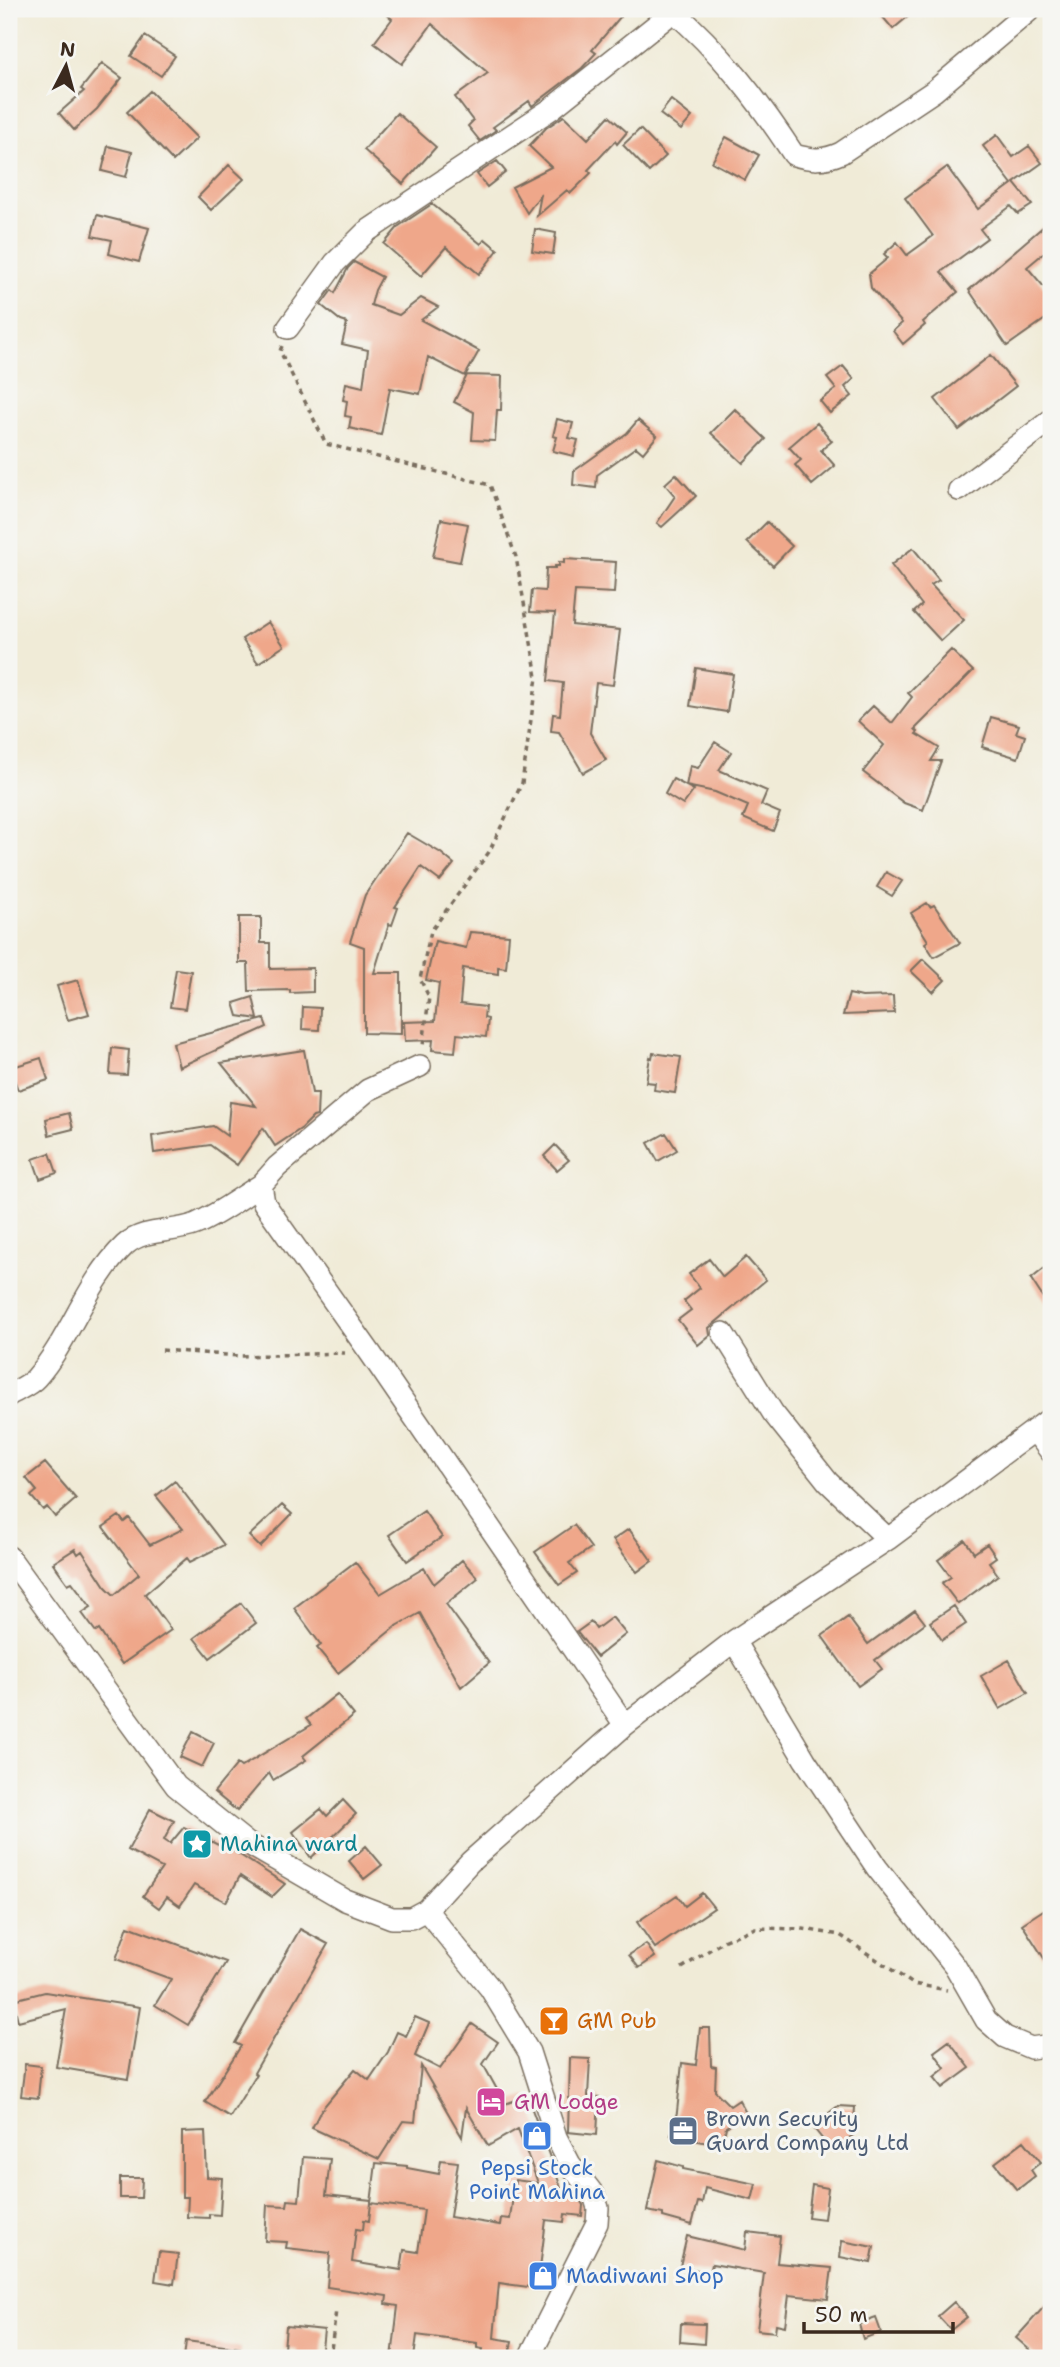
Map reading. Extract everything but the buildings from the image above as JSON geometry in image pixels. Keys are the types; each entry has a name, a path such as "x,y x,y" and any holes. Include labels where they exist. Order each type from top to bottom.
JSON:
{"street":[{"path":"288,328 335,263 366,232 551,109 672,10 717,51 760,104 794,155 813,160 827,159 842,153 934,91 1031,9"},
{"path":"959,491 1051,420"},
{"path":"9,1395 35,1380 94,1283 114,1255 129,1241 195,1224 261,1185 277,1167 368,1090 421,1066"},
{"path":"261,1185 264,1203 371,1354 625,1725"},
{"path":"723,1333 779,1421 828,1482 888,1539"},
{"path":"9,1557 176,1786 247,1843 345,1900 392,1918 411,1918 426,1910 470,1861 625,1725 734,1641 888,1539 1042,1424 1051,1452"},
{"path":"734,1641 805,1760 877,1868 955,1966 986,2020 1005,2037 1031,2048 1051,2045"},
{"path":"426,1910 491,1988 529,2052 556,2137 570,2164 594,2194 598,2208 597,2223 529,2358"}],"path":[{"path":"288,328 280,351 326,444 490,485 516,556 537,677 522,783 489,852 431,931 420,979 429,997 421,1066"},
{"path":"162,1350 239,1356 371,1354"},
{"path":"682,1968 725,1940 755,1928 803,1929 840,1935 913,1984 973,1994"},
{"path":"330,2358 336,2310"}],"place":[{"name":"Mahina ward","path":"197,1844"},
{"name":"GM Pub","path":"554,2021"},
{"name":"GM Lodge","path":"491,2102"},
{"name":"Brown Security Guard Company Ltd","path":"683,2131"},
{"name":"Pepsi Stock Point Mahina","path":"537,2136"},
{"name":"Madiwani Shop","path":"543,2276"}]}
